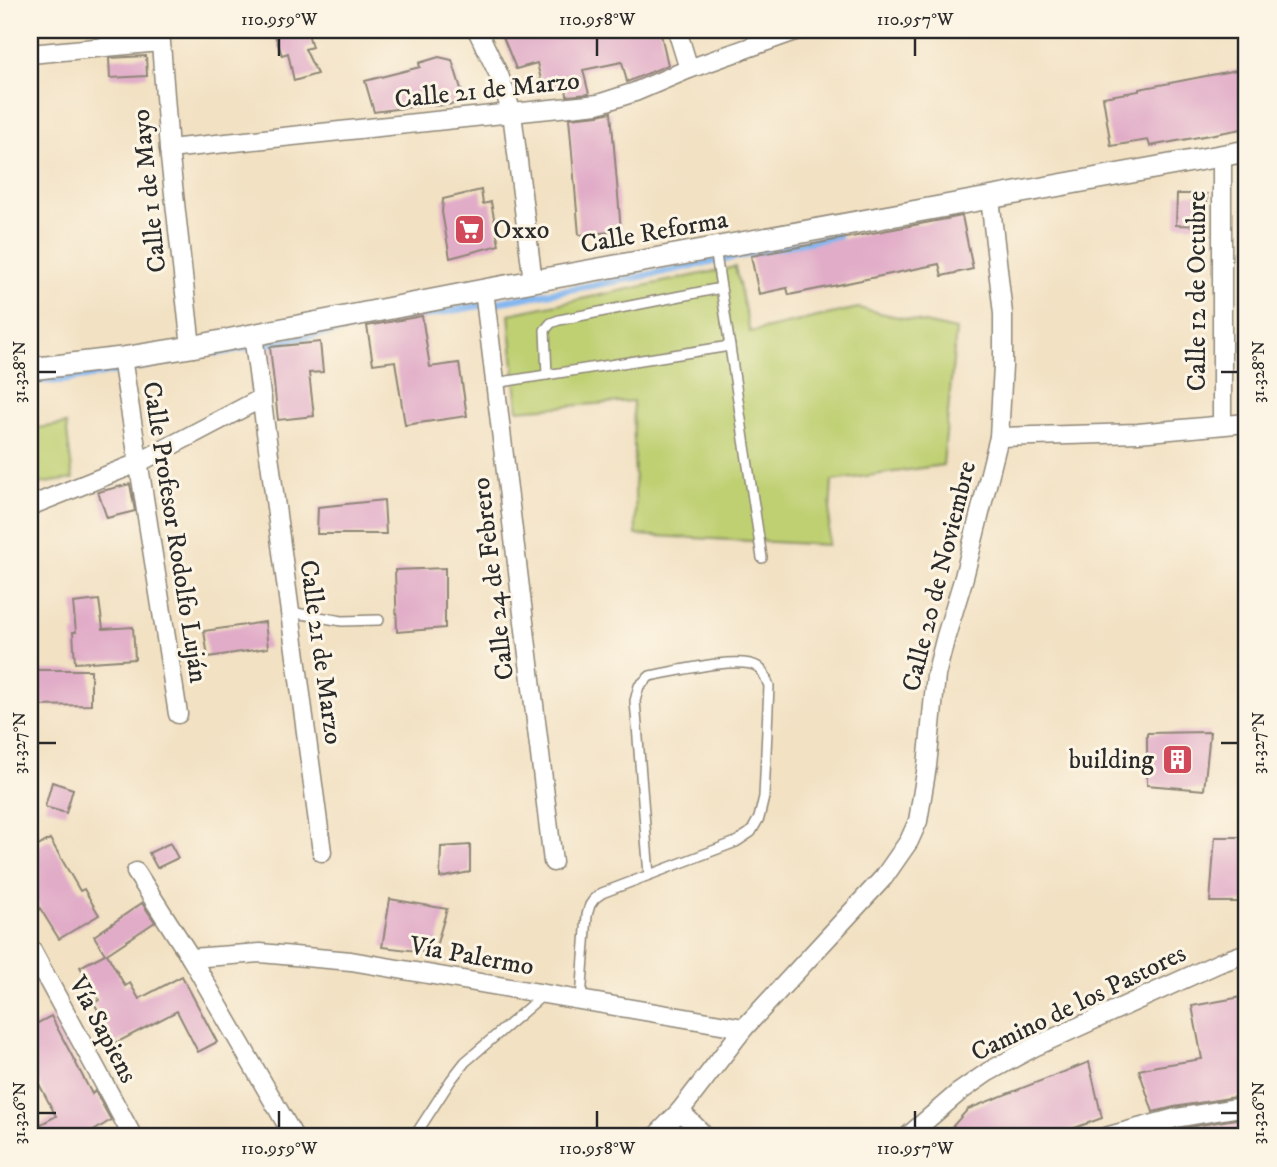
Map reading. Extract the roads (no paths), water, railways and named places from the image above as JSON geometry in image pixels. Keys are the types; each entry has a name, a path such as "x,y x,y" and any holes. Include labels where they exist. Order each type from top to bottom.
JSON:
{"street":[{"path":"477,30 499,75 512,113 533,282"},
{"path":"677,30 689,69"},
{"name":"Calle 21 de Marzo","path":"169,149 598,103 635,92 689,69 799,30"},
{"path":"30,54 160,36"},
{"name":"Calle 1 de Mayo","path":"160,36 169,149 191,347"},
{"name":"Calle Reforma","path":"30,369 191,347 484,290 1247,151"},
{"name":"Calle 12 de Octubre","path":"1222,156 1222,425"},
{"name":"Calle 20 de Noviembre","path":"655,1137 680,1111 744,1028 884,877 909,841 918,821 927,766 936,675 999,437 1003,314 990,198"},
{"name":"Calle 24 de Febrero","path":"484,290 553,862"},
{"name":"Calle 21 de Marzo","path":"253,335 322,852"},
{"name":"Calle Profesor Rodolfo Luján","path":"121,358 178,714"},
{"path":"30,506 138,463 262,398"},
{"path":"999,437 1138,433 1247,424"},
{"path":"136,872 191,958 294,1137"},
{"name":"Vía Sapiens","path":"30,947 133,1137"},
{"name":"Vía Palermo","path":"191,958 260,953 351,961 744,1028"},
{"name":"Camino de los Pastores","path":"908,1137 958,1093 988,1072 1034,1047 1219,963 1247,953"},
{"path":"1105,1137 1176,1118 1247,1106"},
{"path":"680,1111 706,1137"}],"lane":[{"path":"715,248 762,558"},
{"path":"547,375 545,330 551,323 721,288"},
{"path":"495,383 730,346"},
{"path":"290,612 342,621 379,620"},
{"path":"581,1000 587,915 595,898 736,842 751,832 759,818 764,797 769,686 762,669 752,664 735,662 650,676 639,685 635,701 649,875"},
{"path":"414,1137 465,1062 544,994"}],"waterway":[{"path":"217,353 638,277 838,236"},
{"path":"30,380 59,381 178,360"}],"place":[{"name":"Oxxo","path":"470,229"},
{"name":"building","path":"1177,759"}]}
